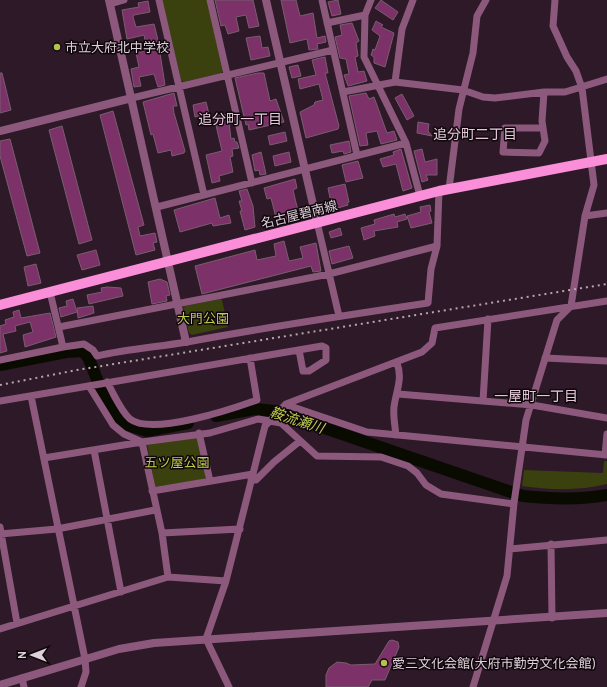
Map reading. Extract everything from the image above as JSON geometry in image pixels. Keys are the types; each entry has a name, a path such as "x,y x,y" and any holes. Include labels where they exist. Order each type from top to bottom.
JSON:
{"main road":[{"name":"名古屋碧南線","path":"0,306 317,222 449,189 607,160"}],"street":[{"path":"124,0 109,2 157,208 186,342"},
{"path":"159,0 204,195"},
{"path":"210,0 252,183"},
{"path":"266,0 339,316"},
{"path":"322,0 357,155"},
{"path":"371,0 365,15 364,57 406,143 420,196"},
{"path":"396,82 402,29 413,0"},
{"path":"449,189 450,173 463,90 473,53 477,16 486,0"},
{"path":"473,687 507,576 514,503 526,420 558,320 571,306 585,216 594,185 582,88 576,71 567,57 553,26 554,0"},
{"path":"327,23 365,15"},
{"path":"0,131 179,86 333,50"},
{"path":"343,92 396,82 463,90 483,97 544,92 565,92 582,88 607,79"},
{"path":"543,128 505,128 503,152 539,152 545,141 543,128 544,92"},
{"path":"157,208 406,143"},
{"path":"0,360 84,344 94,350 97,356 119,351 186,342 231,333 428,303 431,269 437,246 438,192"},
{"path":"585,216 607,213"},
{"path":"59,328 329,274 437,246"},
{"path":"50,292 63,347"},
{"path":"229,687 206,639 226,581 265,426 270,420 285,405 397,363 422,352 432,342 435,328 607,301"},
{"path":"483,401 488,319"},
{"path":"0,401 299,350"},
{"path":"106,382 125,413 137,423 154,425 206,417 257,400 250,358"},
{"path":"545,358 607,361"},
{"path":"396,435 394,409 400,385 397,363"},
{"path":"90,386 114,425 124,434 142,442"},
{"path":"398,394 532,405 607,418"},
{"path":"31,396 85,659 86,672 81,687"},
{"path":"285,405 367,432 606,455 607,434"},
{"path":"44,458 199,433 210,433 258,418 281,423 317,456 381,457 408,466 417,473 426,486 441,494 514,503"},
{"path":"199,433 210,481"},
{"path":"152,491 210,481 252,477 256,480 274,462 300,441"},
{"path":"142,442 162,533 168,577"},
{"path":"94,450 121,592"},
{"path":"17,623 0,532 57,528 156,510"},
{"path":"162,533 240,529"},
{"path":"510,549 607,540"},
{"path":"551,544 552,618"},
{"path":"0,629 168,577 226,581"},
{"path":"0,685 119,649 154,643 493,622 607,613"},
{"path":"22,678 24,687"}],"green space":[{"path":"162,0 207,0 223,70 222,73 183,82 181,80"},
{"name":"大門公園","path":"220,299 222,300 228,327 192,335 189,333 183,308 185,306"},
{"name":"五ツ屋公園","path":"195,437 198,438 206,477 204,479 155,487 147,444"},
{"path":"604,461 607,461 607,484 586,488 564,489 522,486 524,470 603,473"}],"building":[{"path":"215,0 253,0 259,26 249,28 246,15 236,17 239,31 228,34 225,25 221,26"},
{"path":"281,0 296,0 300,16 313,13 317,38 325,36 326,42 317,44 318,49 309,50 307,39 290,43"},
{"path":"338,0 341,14 332,16 328,2"},
{"path":"381,0 398,12 393,20 375,8"},
{"path":"148,1 150,12 134,15 133,17 136,27 154,24 161,52 165,85 158,87 154,74 139,77 141,86 134,87 131,69 139,67 136,53 147,50 144,35 127,39 122,10 139,7 138,3"},
{"path":"376,21 383,25 381,27 394,33 385,67 374,63 374,57 371,55 373,49 375,50 380,36 372,30"},
{"path":"352,23 359,41 356,43 358,56 355,57 358,72 364,71 367,81 348,86 344,75 349,74 346,59 340,58 335,37 342,35 340,25"},
{"path":"260,36 262,48 268,47 270,56 251,60 246,38"},
{"path":"325,57 328,73 325,73 339,126 338,129 306,138 300,112 314,105 315,102 323,100 319,84 300,89 298,79 316,75 312,60"},
{"path":"298,65 301,76 292,78 289,67"},
{"path":"0,73 2,73 11,110 0,113"},
{"path":"264,73 270,101 276,99 284,122 249,130 248,124 246,125 235,78"},
{"path":"174,93 177,106 173,106 174,113 185,151 184,153 172,156 171,150 158,153 153,134 151,135 143,102"},
{"path":"366,93 369,99 374,97 387,133 394,131 397,140 381,144 377,131 366,133 368,145 360,146 349,96"},
{"path":"402,94 414,116 407,120 395,98"},
{"path":"206,102 209,114 195,117 193,105"},
{"path":"113,111 144,225 138,227 140,236 155,233 157,242 153,243 155,250 136,255 100,115"},
{"path":"228,114 231,139 234,138 239,148 232,149 233,156 230,157 233,172 219,176 220,181 212,183 206,155 222,151 214,117"},
{"path":"418,122 429,124 428,131 432,136 417,133"},
{"path":"62,126 92,240 79,244 49,130"},
{"path":"285,132 287,141 270,145 268,136"},
{"path":"10,139 40,253 27,256 0,156 0,141"},
{"path":"349,141 351,152 344,154 343,151 332,153 330,145"},
{"path":"401,149 412,188 403,191 396,164 383,167 380,159 394,155 393,152"},
{"path":"422,149 425,162 437,159 437,175 426,175 428,180 422,182 414,151"},
{"path":"261,152 266,174 260,175 259,170 255,171 252,155"},
{"path":"289,152 291,162 275,166 273,156"},
{"path":"358,161 363,178 346,182 342,165"},
{"path":"295,179 297,188 293,190 299,215 277,222 271,198 267,199 264,188"},
{"path":"345,184 349,202 347,203 348,205 338,208 336,202 334,203 332,198 330,198 328,188"},
{"path":"247,189 253,206 255,227 245,230 240,211 242,211 239,201 242,201 239,191"},
{"path":"215,198 220,218 229,215 231,223 213,226 212,223 180,232 174,210"},
{"path":"430,205 431,211 429,212 432,223 411,228 407,216 421,212 420,207"},
{"path":"394,214 395,217 405,214 407,219 397,222 398,227 374,231 375,236 364,240 361,228 375,224 374,220"},
{"path":"340,228 342,235 331,238 329,232"},
{"path":"284,241 289,261 303,258 300,247 316,243 321,271 313,272 311,266 202,294 195,266 255,250 257,260 276,256 274,244"},
{"path":"349,246 353,258 332,264 329,251"},
{"path":"96,250 100,265 82,270 77,255"},
{"path":"36,264 41,283 28,286 24,267"},
{"path":"160,279 167,282 170,295 166,296 167,301 152,304 148,282"},
{"path":"101,288 121,288 123,296 89,304 87,295 102,292"},
{"path":"73,299 77,312 61,317 59,308 67,306 66,301"},
{"path":"93,306 94,313 78,318 77,308"},
{"path":"19,310 21,318 50,313 56,337 25,347 23,335 33,332 30,322 15,326 16,331 3,334 7,351 0,353 0,326 6,324 5,320 14,317 13,312"},
{"name":"愛三文化会館(大府市勤労文化会館)","path":"392,640 398,642 399,647 385,680 372,680 368,687 326,687 326,675 329,668 337,662 351,665 375,664 389,641"}],"waterway":[{"name":"鞍流瀬川","path":"0,365 66,352 83,351 89,359 106,402 125,424 147,431 188,423"},
{"name":"鞍流瀬川","path":"216,416 254,409 275,411 523,496 544,498 586,498 607,495"}],"railway":[{"path":"0,385 77,370 607,284"}],"place":[{"name":"市立大府北中学校","path":"57,47"},
{"name":"愛三文化会館(大府市勤労文化会館)","path":"384,663"}],"district":[{"name":"追分町一丁目","path":"240,119"},
{"name":"追分町二丁目","path":"475,134"},
{"name":"一屋町一丁目","path":"536,396"}]}
